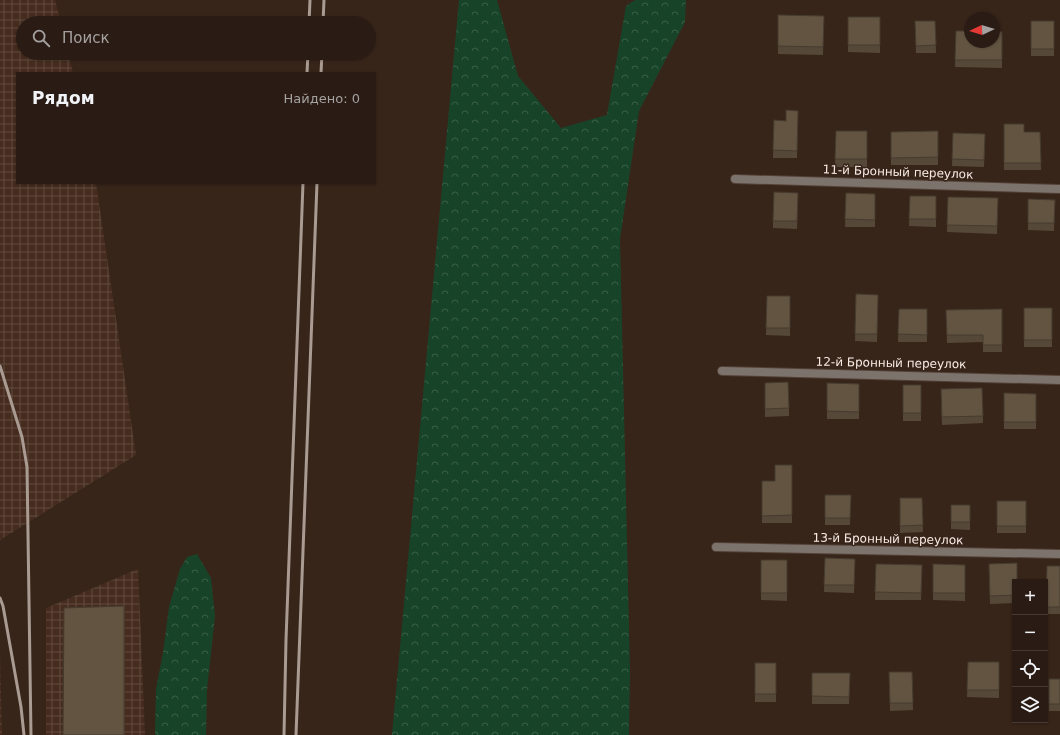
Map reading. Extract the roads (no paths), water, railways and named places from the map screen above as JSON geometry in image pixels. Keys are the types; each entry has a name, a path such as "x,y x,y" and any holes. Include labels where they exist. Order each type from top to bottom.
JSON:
{"street":[{"name":"11-й Бронный переулок","path":"735,179 1060,189"},
{"name":"12-й Бронный переулок","path":"722,371 1060,380"},
{"name":"13-й Бронный переулок","path":"716,547 1060,554"}],"railway":[{"path":"309,16 310,0"},
{"path":"323,16 324,0"},
{"path":"307,72 308,60"},
{"path":"321,72 322,60"},
{"path":"284,735 286,640 303,184"},
{"path":"296,735 317,184"},
{"path":"0,366 22,437 27,467 31,735"},
{"path":"0,598 3,606 21,707 24,735"}]}
